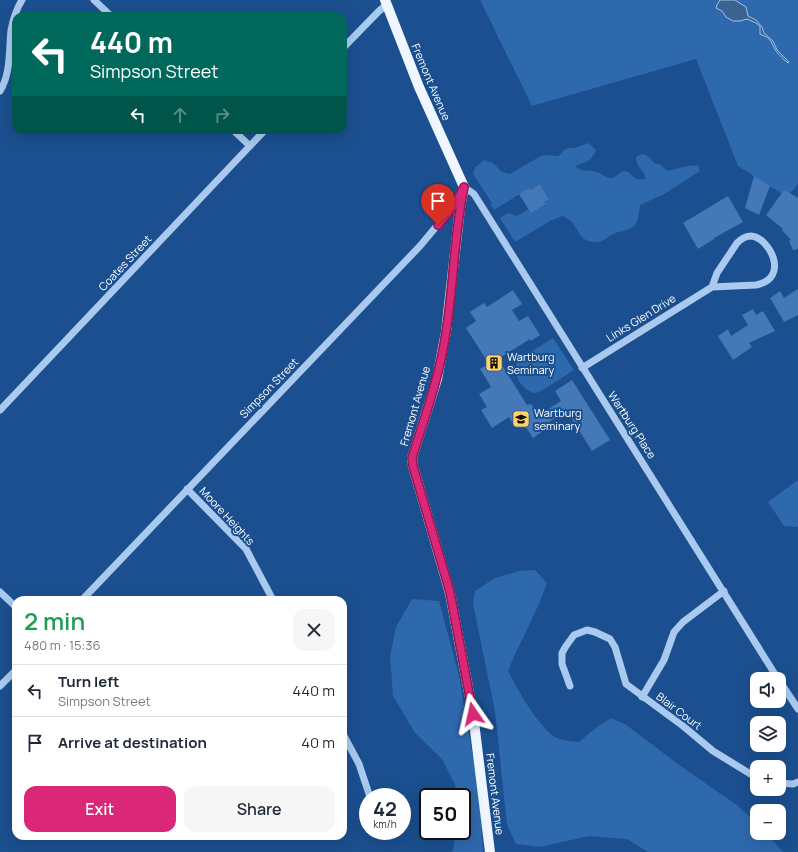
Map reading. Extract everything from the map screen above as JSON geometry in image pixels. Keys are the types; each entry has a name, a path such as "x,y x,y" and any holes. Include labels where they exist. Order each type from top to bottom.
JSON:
{"main road":[{"name":"Fremont Avenue","path":"386,3 419,86 464,187 460,208 446,332 437,378 412,458 413,466 450,592 473,714 490,852"}],"street":[{"path":"18,12 22,0"},
{"path":"94,0 107,12"},
{"path":"347,44 386,3"},
{"path":"0,91 4,85 9,60 12,28"},
{"path":"236,134 250,146"},
{"name":"Coates Street","path":"0,410 261,134"},
{"name":"Wartburg Place","path":"464,187 474,194 774,672"},
{"name":"Simpson Street","path":"86,596 420,246 455,204 464,187"},
{"name":"Links Glen Drive","path":"582,368 712,287 763,284 769,280 774,273 774,260 769,249 754,236 741,239 718,273 712,287"},
{"name":"Moore Heights","path":"188,489 246,549 271,596"},
{"name":"Blair Court","path":"724,591 683,622 674,632 664,660 642,696 683,726 713,752 750,774"},
{"path":"0,592 12,603"},
{"path":"570,686 562,664 562,653 574,635 587,630 610,639 615,647 626,684 642,696"},
{"path":"0,686 12,674"},
{"name":"Wartburg Place","path":"786,691 798,709"},
{"path":"347,742 359,764 367,788"},
{"path":"786,784 793,784 798,782"}],"shaded area":[{"path":"480,0 798,0 798,184 787,197 738,166 696,59 532,106"},
{"path":"720,0 735,0 746,7 748,16 756,20 762,27 764,33 773,41 777,50 789,62 788,63 783,59 776,51 769,39 760,34 760,26 756,23 747,19 733,21 726,17 722,11 716,8"},
{"path":"588,143 596,150 595,153 589,160 577,165 576,167 581,170 597,172 612,178 625,171 635,178 645,179 644,173 638,165 636,159 637,156 643,154 649,157 655,164 659,164 668,171 698,165 700,171 664,194 640,205 638,219 632,228 611,235 602,241 593,242 586,240 571,221 562,216 550,221 515,242 500,218 508,213 516,216 529,209 545,204 544,202 549,198 540,184 530,190 529,188 494,210 490,204 492,203 473,174 475,168 484,160 493,163 502,172 510,174 544,155 558,156 564,150"},
{"path":"553,338 574,370 539,392 536,393 528,391 520,383 516,373 516,365 518,360"},
{"path":"798,480 798,527 784,526 768,502"},
{"path":"535,570 547,583 508,671 528,707 541,724 555,737 579,742 594,729 611,718 625,724 678,764 738,806 750,817 750,840 772,840 783,852 648,852 627,839 589,836 540,847 516,844 507,825 495,711 473,604 475,591 495,578 519,571"},
{"path":"412,599 439,601 459,676 479,792 483,852 451,852 453,851 455,840 471,840 471,788 456,788 442,759 415,733 393,696 390,656 396,627"}],"building":[{"path":"754,176 770,186 759,215 745,208"},
{"path":"540,184 549,199 544,202 546,204 531,213 519,194"},
{"path":"784,190 798,198 798,249 793,250 789,241 791,240 782,230 783,229 766,215"},
{"path":"728,196 743,222 714,238 698,249 683,223"},
{"path":"798,289 798,315 784,322 770,298 780,291 784,298"},
{"name":"Wartburg Seminary","path":"513,290 522,304 512,310 519,321 528,316 540,335 531,341 530,339 498,359 527,405 531,404 538,416 561,401 555,391 572,380 610,440 592,451 567,411 544,425 546,429 533,438 520,418 512,422 509,417 492,428 481,410 487,407 479,394 491,387 480,369 489,364 466,328 476,321 470,312 484,303 487,307"},
{"path":"753,309 756,315 763,311 775,331 749,343 752,347 733,360 718,336 728,329 731,336 748,325 742,315"}],"place":[{"name":"Wartburg Seminary","path":"494,363"},
{"name":"Wartburg seminary","path":"521,419"}],"route":[{"path":"438,225 455,204 464,187 460,208 446,332 437,378 412,458 413,466 450,592 473,714"}]}
